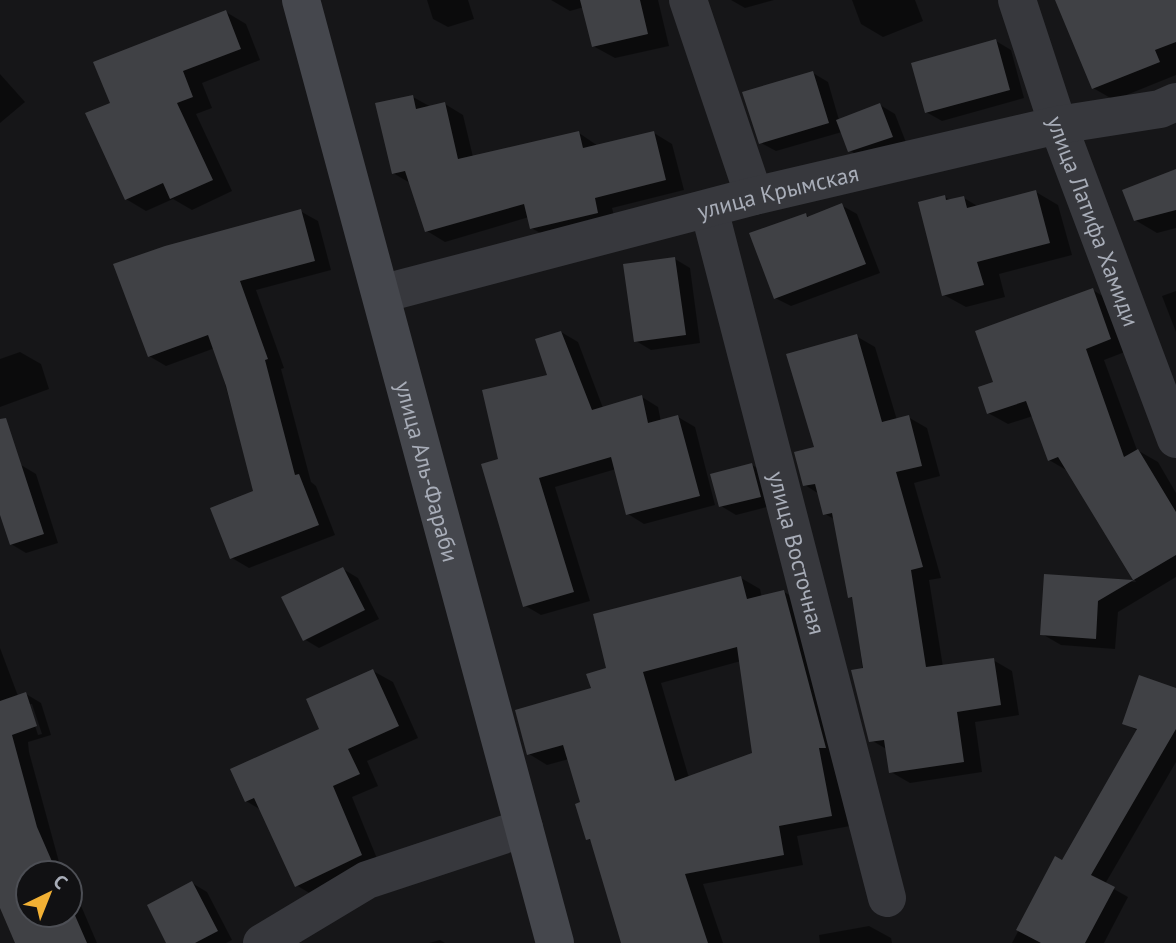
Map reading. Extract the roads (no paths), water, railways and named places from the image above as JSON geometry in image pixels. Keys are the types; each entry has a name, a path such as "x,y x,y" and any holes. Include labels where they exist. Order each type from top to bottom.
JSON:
{"main road":[{"name":"улица Аль-Фараби","path":"301,0 555,943"}],"street":[{"path":"688,0 754,196"},
{"name":"улица Латифа Хамиди","path":"1017,0 1058,125 1176,439"},
{"name":"улица Крымская","path":"381,293 754,196 1058,125 1160,109 1176,103"},
{"name":"улица Восточная","path":"709,209 887,898"},
{"path":"262,943 367,880 524,828"}]}
